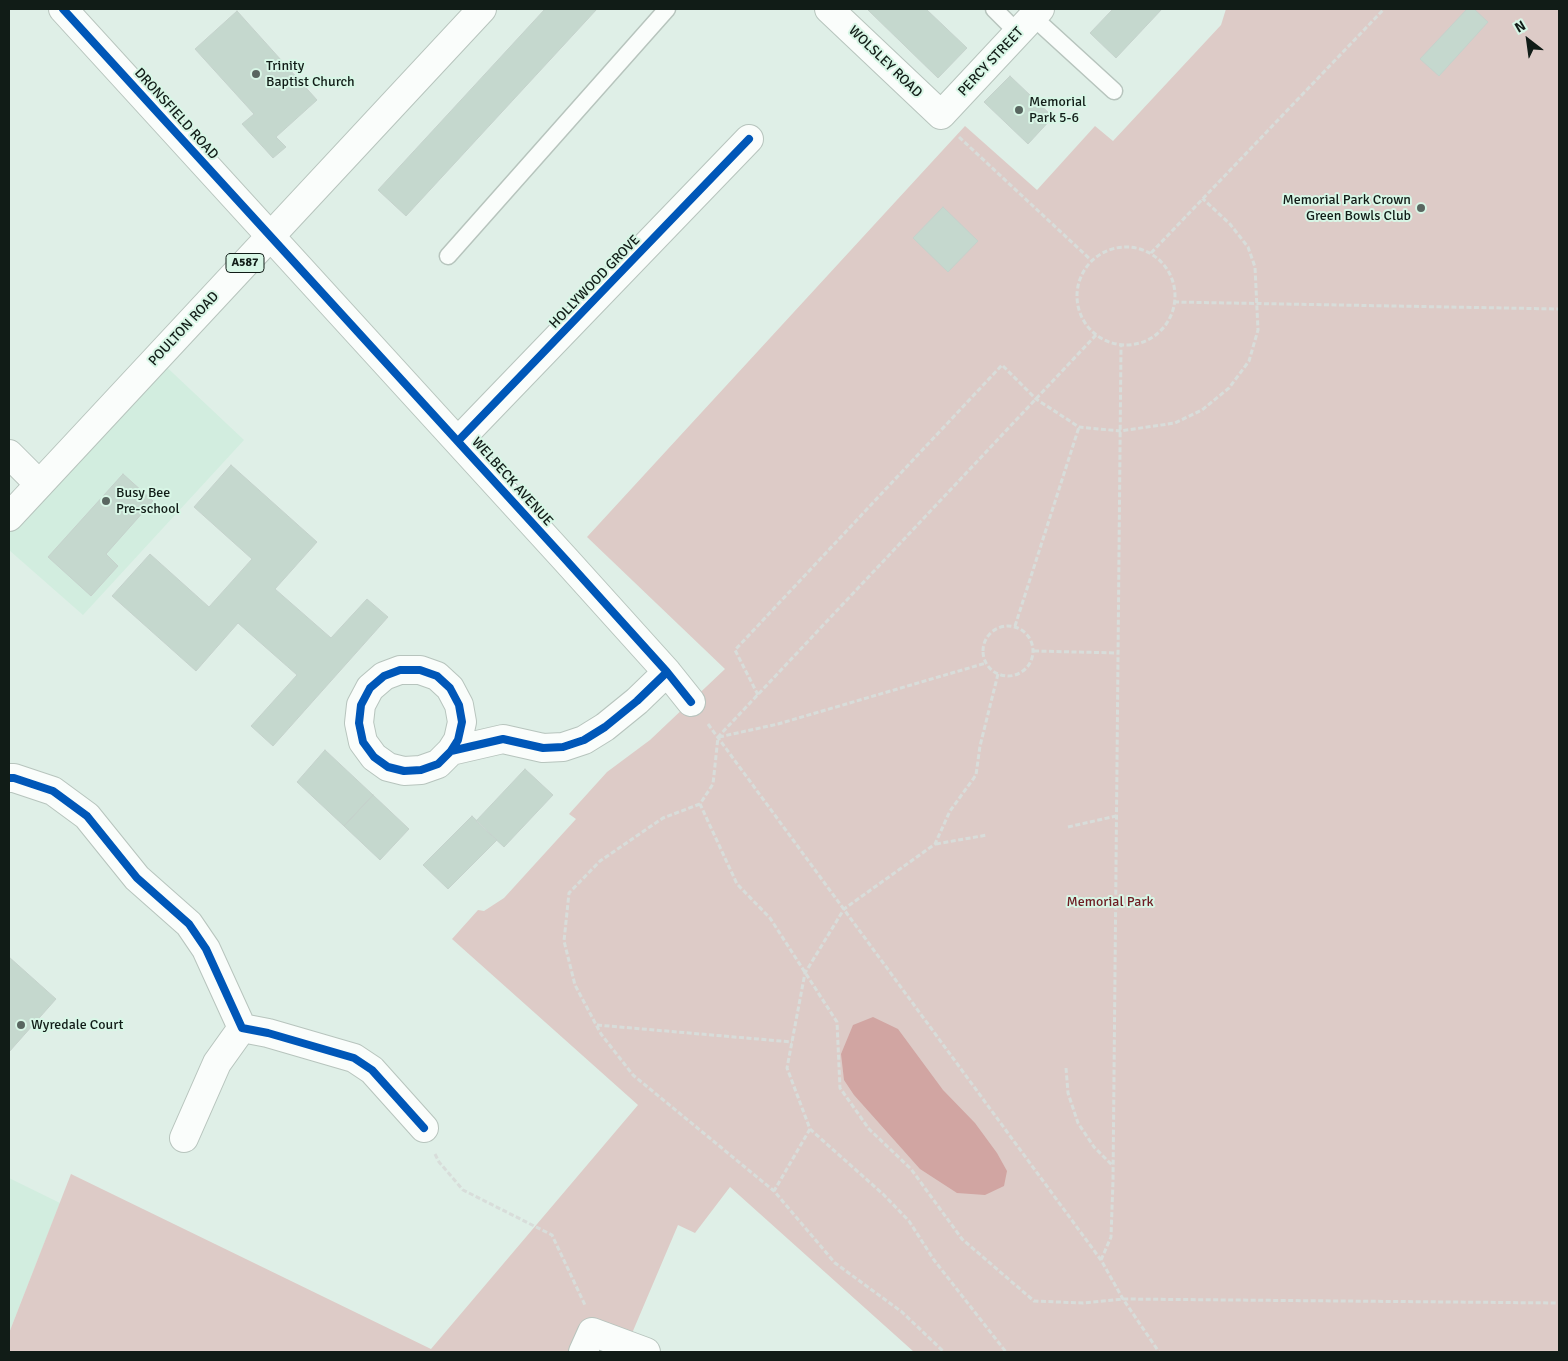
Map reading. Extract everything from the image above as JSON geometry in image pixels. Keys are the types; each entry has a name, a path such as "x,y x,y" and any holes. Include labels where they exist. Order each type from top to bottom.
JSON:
{"street":[{"name":"DRONSFIELD ROAD","path":"63,9 270,236"},
{"name":"POULTON ROAD","path":"9,517 482,9"},
{"name":"WOLSLEY ROAD","path":"829,9 941,115"},
{"name":"PERCY STREET","path":"941,115 1030,19"},
{"name":"HOLLYWOOD GROVE","path":"458,441 749,139"},
{"name":"WELBECK AVENUE","path":"270,236 667,672 691,702"},
{"path":"9,454 39,484"},
{"path":"451,751 503,739 544,748 563,747 584,740 618,717 667,672"},
{"path":"9,778 53,791 87,816 137,878 189,924 206,949 242,1028"},
{"path":"242,1028 268,1033 354,1058 372,1070 424,1128"},
{"path":"184,1138 217,1063 242,1028"},
{"path":"588,1342 646,1352"}],"lane":[{"path":"448,256 667,9"},
{"path":"994,9 1030,19 1114,91"}],"path":[{"path":"1151,253 1384,9"},
{"path":"941,115 957,135 1092,260"},
{"path":"758,695 735,650 1002,365 1036,398 1079,427 1120,431 1175,423 1202,410 1229,388 1249,361 1258,330 1255,268 1248,247 1230,224 1202,198"},
{"path":"1131,246 1151,253 1164,264 1172,277 1176,294 1173,313 1164,328 1154,337 1138,344 1121,345 1096,335 1082,318 1077,302 1079,283 1086,267 1092,260 1098,255 1114,248 1131,246"},
{"path":"1174,302 1559,309"},
{"path":"944,1352 902,1312 835,1263 774,1191 633,1075 596,1025 575,985 564,941 570,893 600,861 663,818 700,804 712,784 718,737 1096,335"},
{"path":"1101,1260 1111,1237 1113,1166 1121,345"},
{"path":"1015,626 1079,427"},
{"path":"1015,626 1029,635 1034,651 1033,659 1022,672 1015,675 998,674 986,663 983,646 986,638 998,627 1015,626"},
{"path":"1034,651 1118,653"},
{"path":"718,737 778,724 986,663"},
{"path":"935,844 950,811 976,775 980,746 998,674"},
{"path":"691,702 1101,1260 1123,1299 1160,1352"},
{"path":"700,804 737,884 770,918 837,1022 840,1088 869,1129 911,1169 962,1240 1034,1301 1083,1303 1123,1299 1559,1303"},
{"path":"1068,827 1116,816"},
{"path":"987,835 935,844 844,909 805,973 787,1068 810,1128 884,1195 908,1221 934,1260 1006,1352"},
{"path":"596,1025 792,1042"},
{"path":"1066,1068 1068,1093 1078,1123 1094,1147 1113,1166"},
{"path":"424,1128 439,1162 463,1190 552,1235 583,1297 588,1342"},
{"path":"774,1191 810,1128"}],"shaded area":[{"name":"Busy Bee Pre-school","path":"157,358 244,440 83,615 9,550 9,517"},
{"path":"873,1017 898,1029 943,1090 975,1123 997,1153 1007,1171 1004,1186 985,1195 957,1193 920,1169 854,1095 844,1080 841,1054 853,1025"},
{"path":"9,1178 60,1203 9,1333"}],"green space":[{"name":"Memorial Park","path":"1226,9 1559,9 1559,1352 914,1352 730,1187 695,1233 678,1225 627,1345 592,1332 583,1352 9,1352 9,1333 71,1174 431,1349 638,1105 452,939 478,910 484,911 504,898 576,819 569,814 607,772 650,740 725,669 587,537 965,126 1037,190 1095,126 1113,141 1221,25"}],"building":[{"path":"545,9 597,9 406,216 378,190"},
{"path":"867,9 926,9 967,48 938,78"},
{"path":"1113,9 1162,9 1116,58 1090,33"},
{"path":"1467,9 1474,9 1488,22 1439,76 1420,59"},
{"name":"Trinity Baptist Church","path":"237,11 317,100 276,137 286,147 273,158 242,124 254,114 195,49"},
{"name":"Memorial Park 5-6","path":"1010,76 1053,117 1028,144 984,102"},
{"path":"943,207 978,241 948,272 913,238"},
{"path":"231,465 317,542 275,589 331,638 367,599 388,617 273,746 251,726 297,675 238,623 196,671 112,596 150,554 209,607 252,559 194,507"},
{"path":"123,474 153,501 106,554 118,566 91,596 48,557"},
{"path":"325,750 373,795 344,826 297,782"},
{"path":"525,769 553,795 504,847 476,821"},
{"path":"373,795 409,829 380,860 344,826"},
{"path":"472,816 497,840 448,889 423,865"},
{"name":"Wyredale Court","path":"9,957 56,999 9,1052"}],"cycle path":[{"path":"63,9 566,560 667,672 691,702"},
{"path":"458,441 749,139"},
{"path":"451,751 458,740 462,722 459,705 450,688 437,676 420,670 400,670 384,676 370,688 361,705 359,723 363,742 374,757 388,767 404,771 421,770 438,764 451,751 503,739 543,748 563,747 584,740 605,727 637,701 667,672"},
{"path":"9,778 53,791 87,816 137,878 189,924 206,949 242,1028 268,1033 354,1058 372,1070 424,1128"}],"place":[{"name":"Trinity Baptist Church","path":"256,74"},
{"name":"Memorial Park 5-6","path":"1019,110"},
{"name":"Memorial Park Crown Green Bowls Club","path":"1421,208"},
{"name":"Busy Bee Pre-school","path":"106,501"},
{"name":"Wyredale Court","path":"21,1025"}]}
